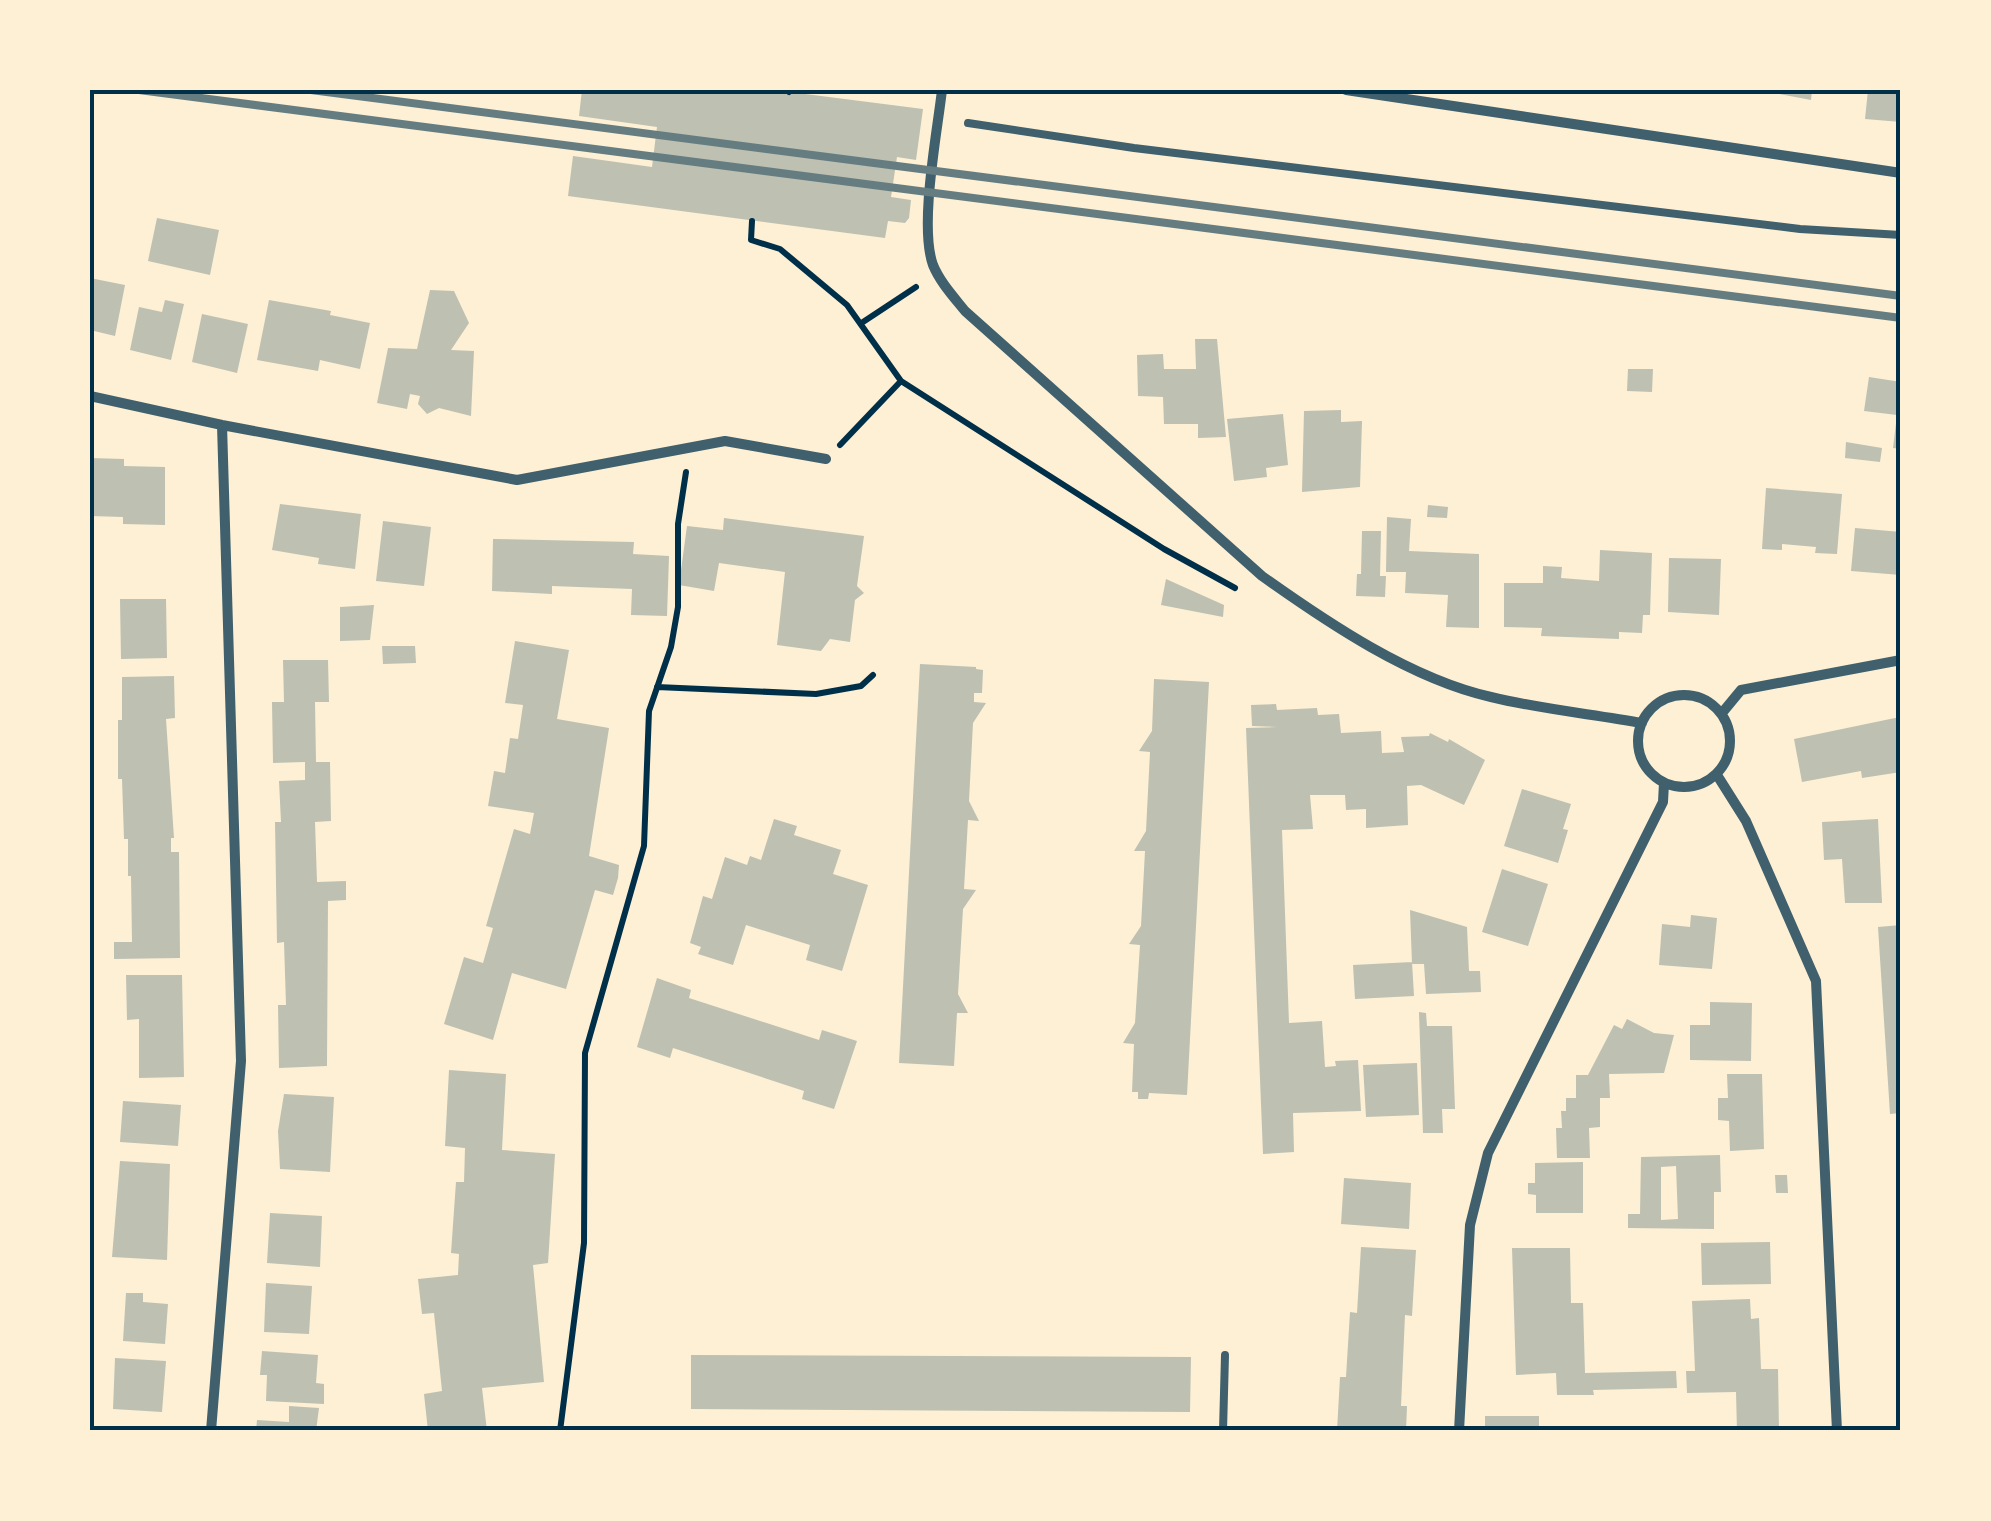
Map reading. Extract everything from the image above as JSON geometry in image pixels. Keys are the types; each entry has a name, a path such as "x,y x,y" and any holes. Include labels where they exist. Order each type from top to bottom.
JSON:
{"street":[{"path":"1346,90 1901,173"},
{"path":"941,92 928,233 932,262 965,311 1262,576 1309,609 1408,666 1488,697 1642,723"},
{"path":"90,396 517,480 725,441 826,459"},
{"path":"211,1431 241,1061 222,424"},
{"path":"1722,713 1741,690 1901,660"},
{"path":"1688,695 1707,700 1722,713 1730,734 1729,756 1716,775 1700,785 1682,788 1664,783 1640,758 1638,740 1642,723 1652,707 1670,697 1688,695"},
{"path":"1716,775 1746,821 1816,981 1836,1431"},
{"path":"1459,1431 1470,1225 1488,1152 1663,802 1664,783"}],"lane":[{"path":"968,124 1134,148 1800,229 1901,234"},
{"path":"1224,1431 1225,1355"}],"path":[{"path":"752,220 750,240 780,249 847,305 902,381 1164,549 1224,585 1241,590"},
{"path":"862,322 920,284"},
{"path":"826,459 902,381"},
{"path":"560,1431 584,1242 584,1053 644,846 649,712 671,648 678,607 678,524 690,446"},
{"path":"658,687 816,694 861,686 873,676"}],"building":[{"path":"582,90 774,90 923,109 916,160 897,157 891,197 911,200 909,218 905,223 888,221 885,238 568,196 573,156 652,167 657,127 579,116"},
{"path":"1759,90 1812,90 1811,100"},
{"path":"1868,90 1901,90 1901,122 1865,119"},
{"path":"157,218 219,230 210,275 148,261"},
{"path":"90,278 125,285 115,336 90,330"},
{"path":"430,290 454,291 469,323 451,350 474,351 471,416 439,408 427,414 418,404 420,396 410,394 407,409 377,403 388,348 417,349"},
{"path":"165,300 184,304 171,360 130,350 139,307 162,312"},
{"path":"269,300 331,311 330,315 370,323 360,369 320,360 318,371 257,360"},
{"path":"202,314 248,324 237,373 192,362"},
{"path":"1195,339 1217,339 1226,437 1198,438 1198,424 1164,424 1163,397 1138,396 1137,355 1163,354 1164,369 1196,369"},
{"path":"1628,369 1653,369 1652,392 1627,391"},
{"path":"1869,377 1901,382 1901,449 1893,448 1897,415 1864,411"},
{"path":"1341,410 1341,422 1362,421 1360,487 1302,492 1304,411"},
{"path":"1283,414 1288,465 1266,468 1267,477 1234,481 1227,419"},
{"path":"1846,442 1882,448 1880,462 1845,458"},
{"path":"90,458 124,459 124,466 165,467 165,525 123,524 123,517 90,516"},
{"path":"1766,488 1842,494 1837,554 1815,553 1816,547 1782,544 1782,550 1762,549"},
{"path":"280,504 361,514 355,569 318,564 319,558 272,550"},
{"path":"1428,505 1448,507 1447,518 1427,517"},
{"path":"1387,517 1411,519 1409,551 1479,554 1479,628 1446,627 1448,595 1405,593 1406,572 1386,572"},
{"path":"724,518 864,536 857,586 864,593 855,600 850,642 830,639 821,651 777,645 785,572 719,563 714,591 679,585 687,526 723,530"},
{"path":"383,521 431,527 424,586 376,581"},
{"path":"1855,528 1901,532 1901,575 1851,571"},
{"path":"1362,531 1381,531 1380,576 1386,576 1385,597 1356,596"},
{"path":"493,539 634,542 633,554 669,556 667,616 631,615 632,589 552,586 552,594 492,591"},
{"path":"1600,550 1652,553 1650,615 1643,615 1642,633 1619,632 1619,639 1541,636 1542,628 1504,627 1504,583 1543,583 1543,566 1562,567 1561,578 1599,581"},
{"path":"1669,558 1721,559 1719,615 1668,612"},
{"path":"1166,579 1224,605 1223,617 1161,605"},
{"path":"120,599 166,599 167,658 121,659"},
{"path":"374,605 370,640 340,641 340,607"},
{"path":"515,641 569,650 557,719 609,728 589,856 619,865 613,895 595,890 566,989 512,973 493,1040 444,1024 464,957 483,963 493,928 486,926 514,829 530,834 534,813 488,806 494,771 505,773 510,738 518,739 523,705 505,703"},
{"path":"382,646 415,646 416,663 383,664"},
{"path":"283,660 328,660 329,702 315,702 316,762 330,762 331,821 315,822 317,882 346,881 346,900 328,901 327,1066 279,1068 278,1005 286,1005 284,942 277,943 275,822 281,822 279,781 305,780 305,762 273,763 272,702 284,702"},
{"path":"920,664 983,670 982,693 974,693 974,702 986,703 973,723 969,801 979,821 968,820 964,889 976,890 963,909 958,994 968,1013 957,1013 954,1066 899,1063"},
{"path":"174,676 175,718 166,719 174,838 171,852 179,852 180,958 114,959 114,942 132,942 128,839 124,839 122,779 118,779 122,677"},
{"path":"1154,679 1209,682 1187,1095 1149,1093 1148,1099 1138,1099 1138,1092 1132,1092 1134,1044 1123,1043 1135,1023 1140,945 1129,944 1141,926 1145,851 1134,851 1146,831 1150,752 1139,751 1152,731"},
{"path":"1276,704 1277,710 1317,708 1318,715 1339,714 1341,733 1381,731 1382,753 1404,752 1401,737 1430,733 1485,760 1464,805 1421,785 1407,786 1408,825 1366,828 1366,809 1346,810 1345,795 1310,795 1313,829 1282,830 1289,1023 1322,1021 1325,1067 1336,1066 1335,1061 1358,1060 1361,1111 1293,1113 1294,1152 1263,1154 1246,728 1278,727 1252,726 1251,705"},
{"path":"1901,718 1901,772 1862,778 1861,771 1802,782 1794,739"},
{"path":"1522,789 1571,804 1558,863 1504,846"},
{"path":"774,819 797,826 794,835 841,850 833,874 868,885 842,971 806,960 810,945 746,925 733,965 698,954 701,947 690,943 703,896 712,899 725,857 747,865 750,856 761,860"},
{"path":"1878,819 1882,903 1845,903 1842,859 1824,860 1822,822"},
{"path":"1502,869 1548,884 1528,946 1482,932"},
{"path":"1410,910 1467,927 1469,971 1480,971 1481,992 1426,994 1424,964 1412,964"},
{"path":"1691,915 1717,918 1712,969 1659,965 1662,924 1690,927"},
{"path":"1901,925 1901,1113 1890,1114 1878,927"},
{"path":"1412,962 1414,996 1355,999 1353,965"},
{"path":"126,975 182,975 184,1077 139,1078 139,1019 127,1020"},
{"path":"657,978 691,990 689,998 819,1040 822,1030 857,1041 834,1109 802,1099 804,1091 673,1048 670,1058 637,1047"},
{"path":"1710,1002 1752,1003 1751,1061 1690,1060 1690,1025 1710,1025"},
{"path":"1419,1012 1426,1013 1427,1026 1452,1026 1455,1109 1442,1109 1443,1133 1423,1133"},
{"path":"1627,1019 1654,1033 1674,1035 1664,1073 1609,1074 1610,1098 1600,1098 1600,1127 1589,1128 1590,1158 1557,1158 1556,1128 1562,1128 1561,1111 1566,1111 1566,1098 1576,1098 1576,1075 1588,1075 1614,1025 1622,1029"},
{"path":"1417,1063 1419,1115 1366,1117 1363,1065"},
{"path":"449,1070 506,1074 502,1150 555,1154 548,1263 533,1265 544,1382 482,1388 487,1431 428,1431 424,1394 442,1391 434,1313 422,1314 418,1279 458,1275 459,1254 451,1253 456,1182 464,1182 465,1148 445,1146"},
{"path":"1727,1074 1762,1074 1764,1149 1730,1151 1729,1121 1718,1120 1718,1098 1728,1098"},
{"path":"284,1094 334,1097 330,1172 280,1169 278,1131"},
{"path":"123,1101 181,1105 178,1146 120,1142"},
{"path":"1720,1155 1721,1192 1714,1192 1714,1229 1628,1228 1628,1214 1640,1214 1641,1157","holes":["1676,1166 1678,1219 1661,1220 1661,1167"]},
{"path":"120,1161 170,1164 167,1260 112,1257"},
{"path":"1583,1162 1583,1213 1536,1213 1536,1195 1528,1194 1528,1183 1535,1183 1535,1163"},
{"path":"1775,1175 1787,1175 1788,1193 1776,1193"},
{"path":"1344,1178 1411,1183 1409,1229 1341,1224"},
{"path":"270,1213 322,1216 320,1267 267,1263"},
{"path":"1770,1242 1771,1284 1702,1285 1701,1243"},
{"path":"1361,1247 1416,1250 1412,1316 1405,1315 1401,1406 1407,1406 1406,1431 1337,1431 1340,1377 1346,1377 1350,1312 1357,1313"},
{"path":"1512,1248 1570,1248 1571,1303 1583,1303 1585,1373 1676,1371 1677,1388 1557,1395 1556,1373 1516,1375"},
{"path":"266,1283 312,1286 309,1334 264,1332"},
{"path":"126,1293 143,1293 143,1302 168,1304 165,1344 123,1341"},
{"path":"1750,1299 1751,1319 1759,1318 1761,1369 1778,1369 1779,1431 1737,1431 1736,1392 1687,1393 1686,1371 1695,1371 1692,1301"},
{"path":"262,1351 318,1355 316,1383 324,1384 324,1404 266,1401 267,1375 260,1375"},
{"path":"691,1355 1191,1357 1190,1412 691,1409"},
{"path":"115,1358 166,1361 162,1412 113,1409"},
{"path":"289,1406 319,1408 316,1431 256,1431 257,1420 289,1422"},
{"path":"1485,1416 1539,1416 1539,1431 1485,1431"}],"railway":[{"path":"139,90 1901,318"},
{"path":"311,90 1901,296"}]}
